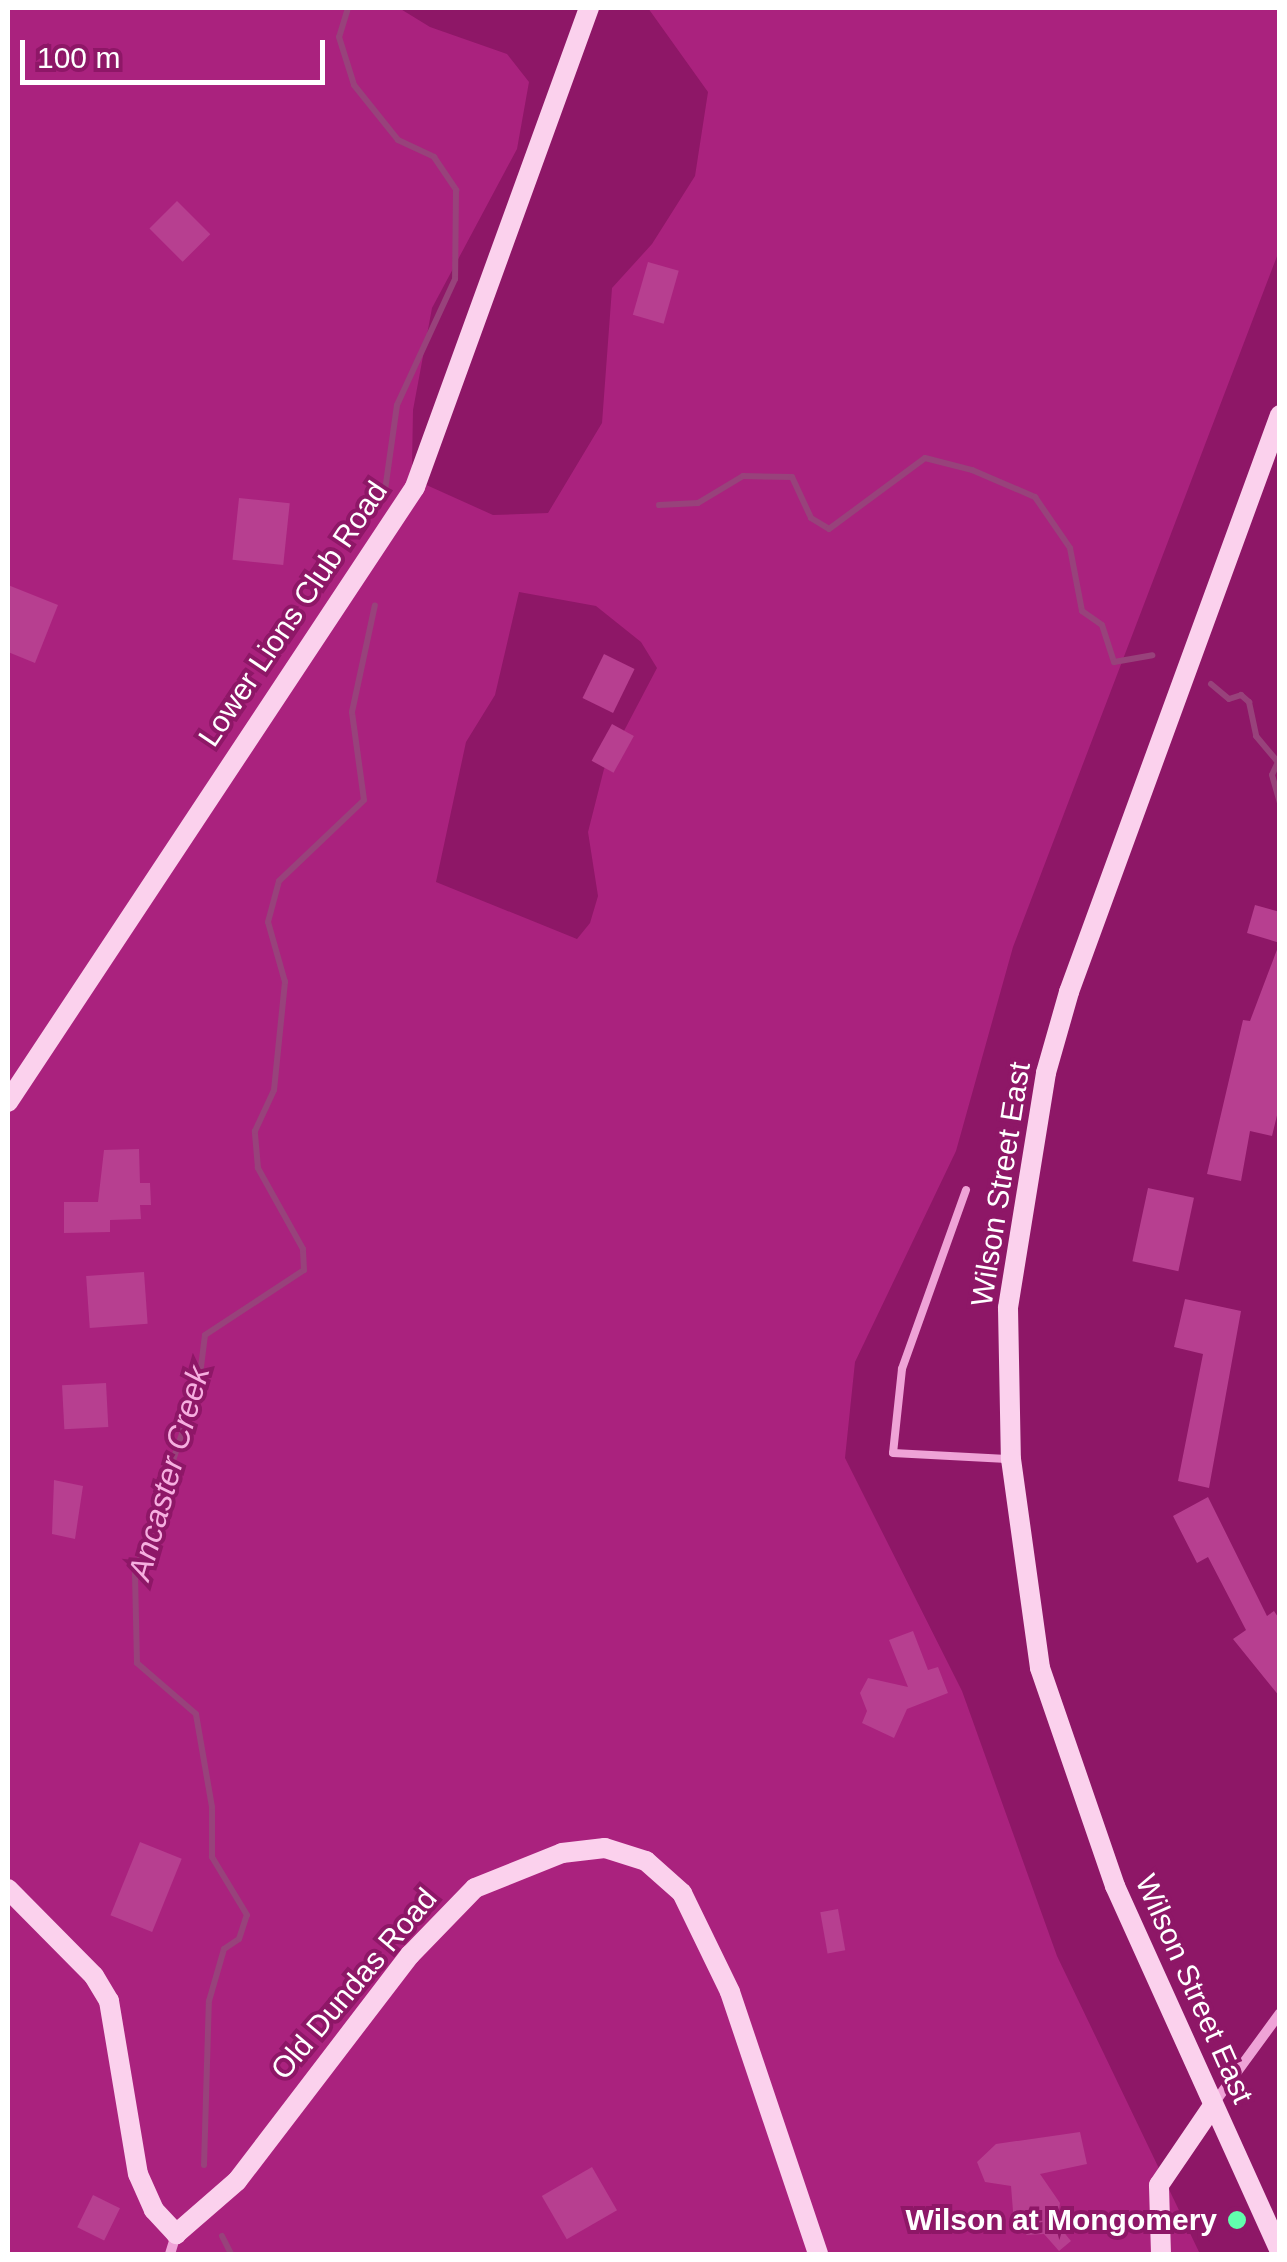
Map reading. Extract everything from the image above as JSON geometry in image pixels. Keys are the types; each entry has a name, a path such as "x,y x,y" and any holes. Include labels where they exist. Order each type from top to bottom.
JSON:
{"street":[{"name":"Lower Lions Club Road","path":"8,1102 194,812 389,536 416,487 588,8"},
{"name":"Wilson Street East","path":"1280,415 1075,974 1046,1073 1008,1308 1011,1459 1040,1668 1115,1886 1280,2252"},
{"name":"Old Dundas Road","path":"8,1889 94,1976 109,2002 119,2030 135,2161 154,2210 179,2237 213,2206 410,1956 476,1888 562,1853 605,1848 646,1860 682,1892 730,1992 818,2254"},
{"path":"1161,2254 1159,2185 1280,2013"}],"lane":[{"path":"966,1190 902,1369 892,1453 1011,1459"}],"shaded area":[{"path":"8,8 399,8 430,27 507,54 529,82 517,149 432,308 413,410 412,467 422,483 493,515 548,513 602,423 612,288 652,244 695,176 708,92 648,8 1279,8 1279,251 1013,947 956,1151 855,1362 845,1458 962,1691 1057,1956 1200,2254 8,2254","holes":["519,592 596,606 641,642 657,668 604,769 588,832 598,896 590,923 577,939 436,882 466,742 495,695"]}],"building":[{"path":"177,201 210,234 183,262 149,229"},
{"path":"648,262 679,271 664,324 633,315"},
{"path":"239,498 290,503 283,565 233,560"},
{"path":"8,585 58,605 35,663 8,652"},
{"path":"604,654 635,669 613,713 583,698"},
{"path":"612,724 634,736 614,773 592,761"},
{"path":"1255,905 1280,912 1280,943 1247,933"},
{"path":"1278,947 1280,1103 1272,1136 1250,1131 1241,1181 1207,1174 1243,1020 1250,1021"},
{"path":"139,1149 140,1183 150,1183 151,1205 140,1205 141,1219 110,1220 110,1232 64,1233 64,1202 98,1202 104,1150"},
{"path":"1148,1188 1194,1198 1178,1271 1132,1261"},
{"path":"144,1272 148,1324 90,1328 86,1276"},
{"path":"1185,1299 1241,1311 1209,1488 1178,1481 1203,1354 1174,1347"},
{"path":"106,1383 108,1427 64,1429 62,1385"},
{"path":"54,1480 83,1486 75,1539 52,1534"},
{"path":"1208,1497 1267,1616 1274,1611 1280,1620 1280,1697 1233,1639 1246,1630 1208,1557 1197,1563 1173,1516"},
{"path":"913,1631 928,1670 938,1667 948,1693 907,1709 894,1738 862,1723 867,1711 860,1693 868,1678 908,1687 889,1640"},
{"path":"140,1842 182,1859 152,1932 110,1915"},
{"path":"838,1909 845,1950 828,1953 820,1912"},
{"path":"1080,2132 1087,2164 1040,2174 1060,2203 1057,2224 1071,2241 1059,2251 1044,2234 1027,2235 1014,2224 1011,2186 985,2182 977,2162 996,2144"},
{"path":"592,2167 617,2210 567,2239 542,2196"},
{"path":"93,2195 120,2208 104,2241 77,2227"}],"waterway":[{"name":"Ancaster Creek","path":"348,8 339,37 354,85 398,140 434,157 456,190 455,279 397,405 385,490"},
{"path":"659,505 698,503 743,476 792,477 811,518 829,529 925,458 972,470 1035,497 1070,548 1082,611 1102,625 1114,662 1152,655"},
{"name":"Ancaster Creek","path":"204,2165 209,2001 224,1949 239,1939 247,1915 212,1857 212,1807 196,1714 137,1663 135,1574 199,1383 205,1335 304,1270 303,1249 258,1168 255,1131 274,1090 285,982 268,922 279,881 364,800 352,712 375,605"},
{"path":"1211,684 1229,699 1241,695 1249,702 1256,736 1278,762 1272,775 1280,803"},
{"name":"Ancaster Creek","path":"222,2236 231,2254"}],"place":[{"name":"Wilson at Mongomery","path":"1237,2220"}]}
